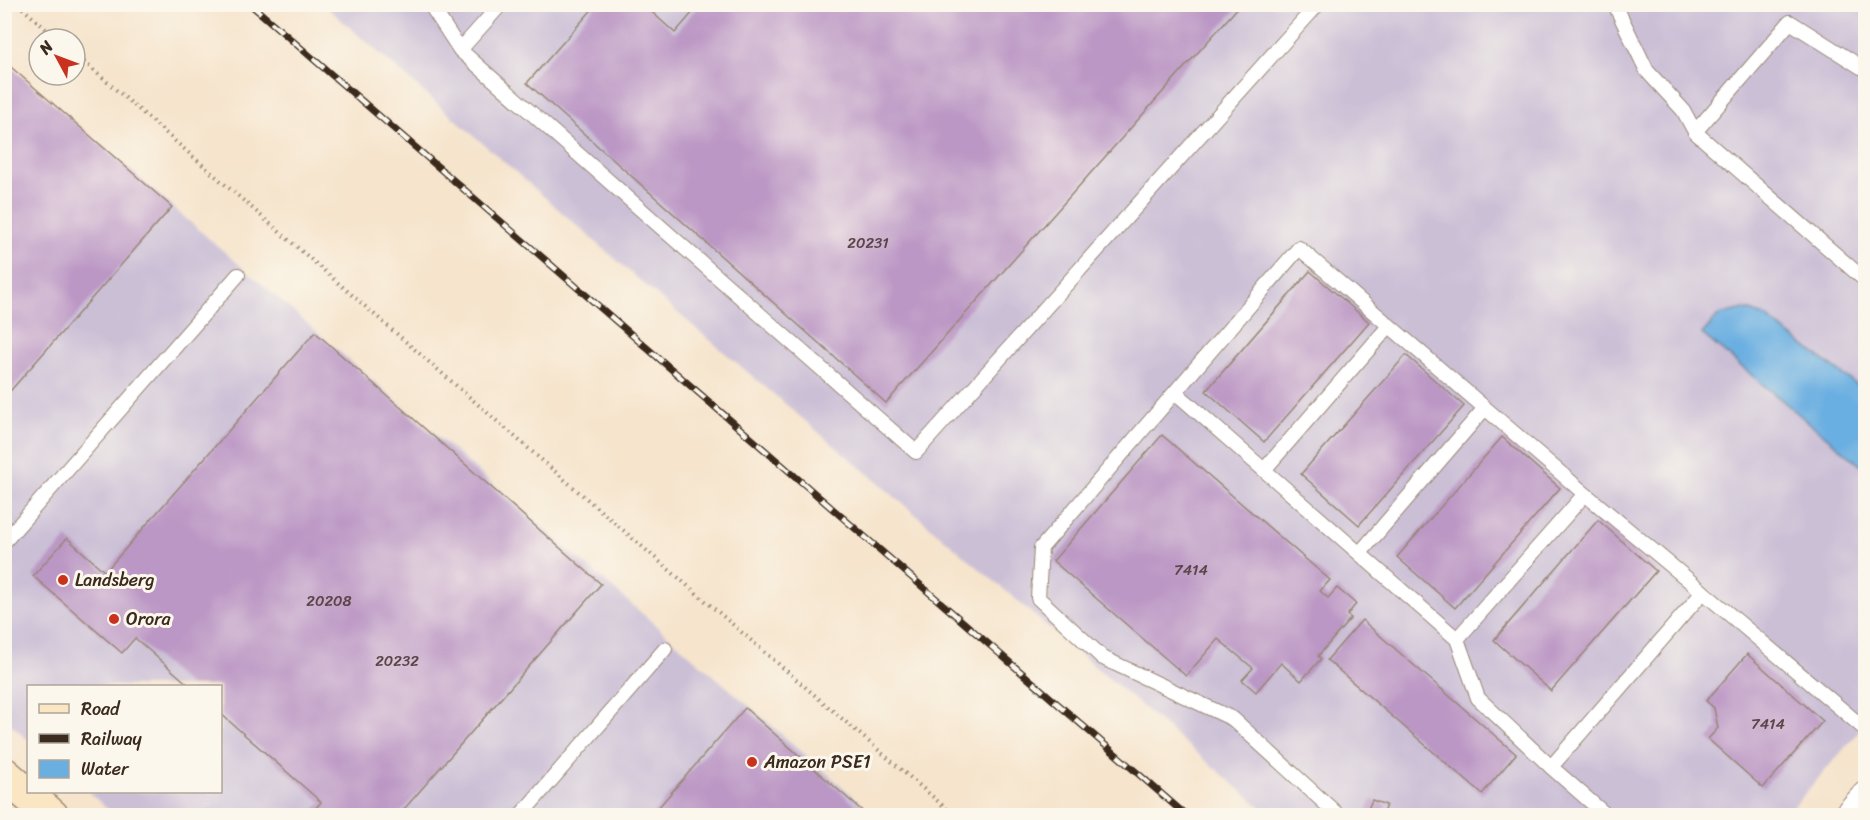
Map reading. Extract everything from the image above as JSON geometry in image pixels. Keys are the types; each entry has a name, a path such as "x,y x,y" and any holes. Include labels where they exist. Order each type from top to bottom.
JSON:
{"street":[{"path":"4,774 52,816"},
{"path":"1846,816 1866,794"}],"lane":[{"path":"430,4 460,50 916,452 1318,4"},
{"path":"460,50 501,4"},
{"path":"1617,4 1618,11 1647,71 1683,111 1695,132 1866,281"},
{"path":"1695,132 1790,22 1864,67"},
{"path":"1339,816 1233,719 1103,658 1038,598 1041,548 1299,248 1585,494 1866,730"},
{"path":"4,542 238,275"},
{"path":"1264,470 1389,326"},
{"path":"1175,392 1457,639 1478,698 1607,816"},
{"path":"1360,553 1485,408"},
{"path":"1457,639 1585,494"},
{"path":"1551,767 1703,592"},
{"path":"520,816 665,649"}],"path":[{"path":"18,4 44,27"},
{"path":"87,64 955,816"}],"shaded area":[{"path":"324,5 1865,5 1865,725 1786,815 1270,815 652,291"},
{"path":"5,62 27,81 27,87 34,87 875,815 115,815 89,793 222,793 222,685 27,685 27,739 5,719"}],"water":[{"path":"1744,309 1764,316 1865,391 1865,469 1702,334 1719,315"}],"building":[{"path":"597,4 643,4 675,33 700,4 1241,4 886,403 527,83"},
{"path":"4,61 27,81 27,87 34,87 172,207 4,398"},
{"path":"1310,271 1369,322 1264,442 1206,391"},
{"path":"315,332 601,584 398,816 309,816 321,802 222,715 222,685 189,685 135,638 122,653 33,576 67,538 105,572"},
{"path":"1406,355 1464,406 1359,525 1301,474"},
{"path":"1162,435 1330,580 1320,591 1328,598 1337,588 1356,604 1347,615 1351,618 1318,656 1321,659 1301,681 1281,663 1256,692 1242,680 1253,668 1218,639 1186,676 1053,561"},
{"path":"1502,437 1560,488 1455,608 1397,557"},
{"path":"1598,520 1656,571 1551,691 1494,640"},
{"path":"1362,620 1516,754 1482,794 1327,660"},
{"path":"1747,654 1823,721 1763,788 1708,739 1718,728 1714,708 1706,701"},
{"name":"Amazon PSE1","path":"745,708 868,816 651,816"},
{"path":"1372,800 1386,805 1382,816 1367,811"}],"railway":[{"path":"250,4 1187,816"}],"place":[{"name":"Landsberg","path":"63,580"},
{"name":"Orora","path":"114,619"},
{"name":"Amazon PSE1","path":"752,762"}]}
